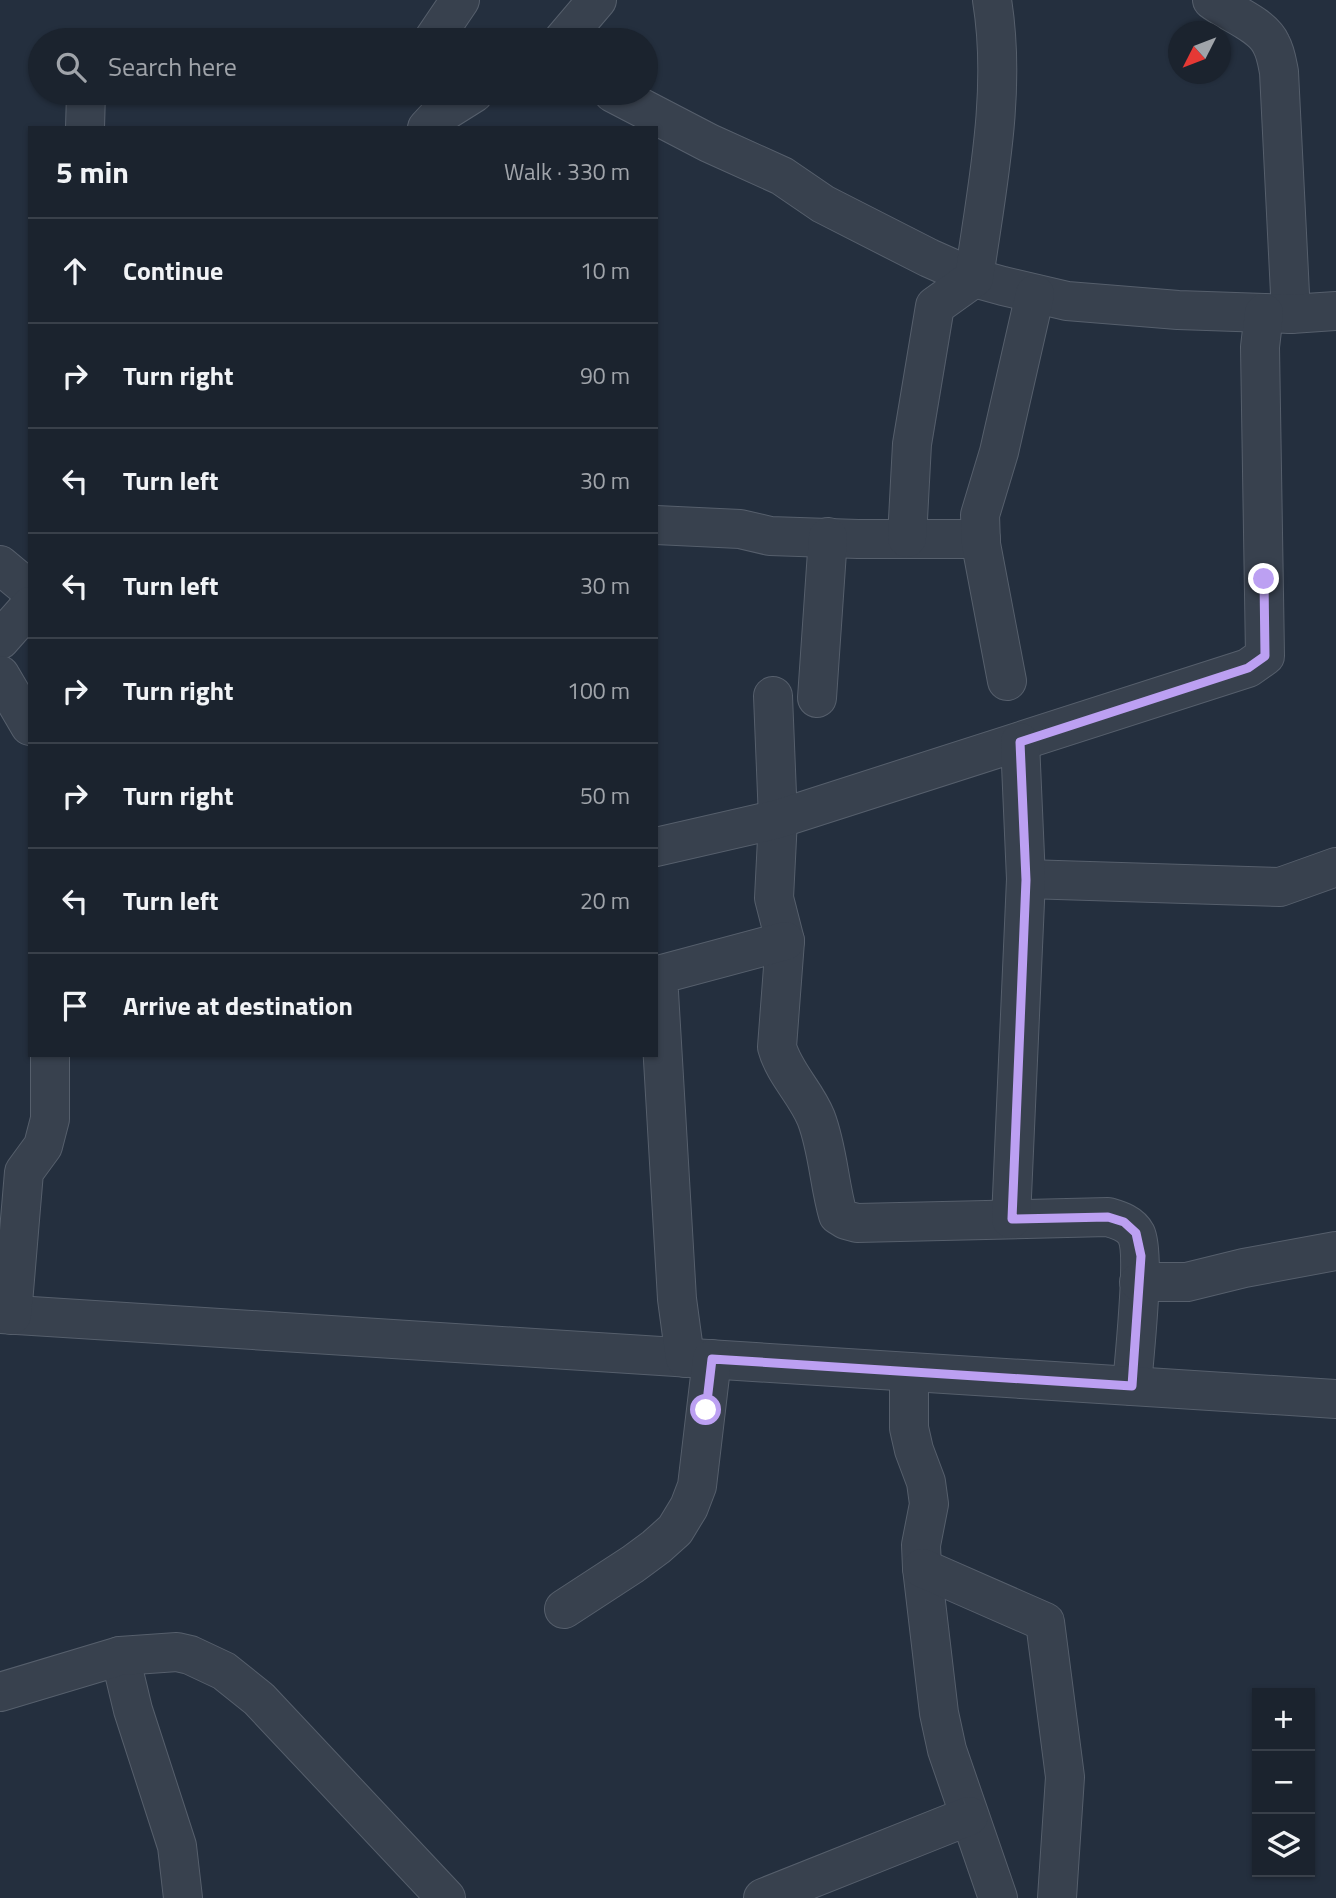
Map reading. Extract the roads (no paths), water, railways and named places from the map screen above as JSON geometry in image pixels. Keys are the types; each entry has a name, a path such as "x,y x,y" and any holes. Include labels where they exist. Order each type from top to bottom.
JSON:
{"street":[{"path":"441,28 460,0"},
{"path":"573,28 597,0"},
{"path":"907,538 912,444 935,306 974,278 998,109 996,24 992,0"},
{"path":"658,847 778,819 1248,668 1265,656 1260,347 1278,313 1279,72 1270,41 1261,31 1212,0"},
{"path":"85,126 86,105"},
{"path":"636,105 782,176 823,204 974,278 1067,301 1178,310 1278,313 1336,311"},
{"path":"1007,681 981,539 980,515 999,452 1035,294"},
{"path":"658,525 740,529 770,536 981,539"},
{"path":"817,698 828,537"},
{"path":"0,565 28,588"},
{"path":"0,640 28,608"},
{"path":"0,675 28,723"},
{"path":"773,696 778,819 774,898 785,940 777,1046 780,1058 818,1123 838,1215 857,1223 1108,1217 1124,1222 1136,1233 1141,1256 1132,1386"},
{"path":"1012,1219 1026,880 1020,742"},
{"path":"1026,880 1280,887 1336,867"},
{"path":"564,1609 633,1564 675,1530 689,1507 697,1486 698,1359 677,1299 658,975 785,940"},
{"path":"50,1057 50,1119 43,1146 24,1172 6,1314 1336,1399"},
{"path":"1139,1282 1187,1282 1336,1251"},
{"path":"909,1372 909,1428 926,1482 929,1504 921,1545 922,1568 939,1713 947,1751 998,1898"},
{"path":"922,1568 1045,1622 1065,1777 1057,1898"},
{"path":"0,1692 120,1656 177,1652 225,1671 259,1699 446,1898"},
{"path":"120,1656 133,1710 177,1846 183,1898"},
{"path":"763,1898 969,1816"}]}
